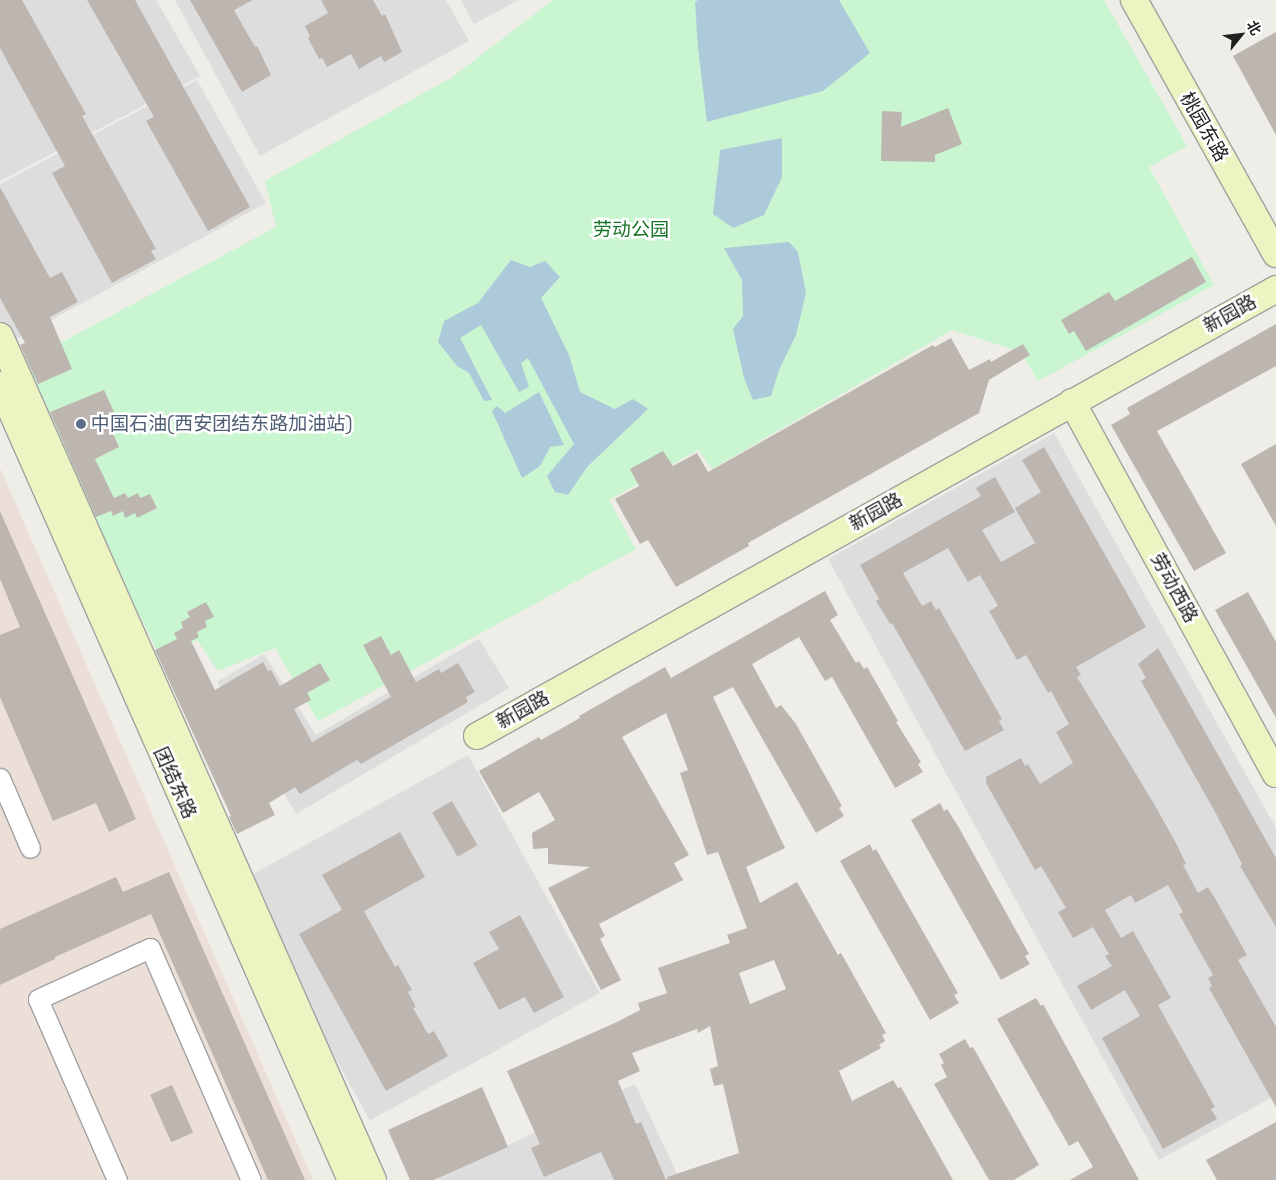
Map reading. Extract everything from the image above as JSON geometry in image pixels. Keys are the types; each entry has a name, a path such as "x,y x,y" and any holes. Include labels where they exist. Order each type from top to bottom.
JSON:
{"street":[{"name":"桃园东路","path":"1134,0 1276,254"},
{"name":"新园路","path":"477,736 1276,288"},
{"path":"0,336 373,1180"},
{"name":"团结东路","path":"0,385 351,1180"},
{"name":"劳动西路","path":"1072,402 1276,774"},
{"path":"0,778 30,848"},
{"path":"117,1180 38,999 150,948 251,1180"}],"shaded area":[{"path":"0,0 156,0 200,76 0,181"},
{"path":"175,0 446,0 469,41 260,156"},
{"path":"461,0 519,0 474,24"},
{"path":"197,80 266,203 9,343 0,323 0,184"},
{"path":"1054,433 1276,828 1276,1095 1159,1160 828,559"},
{"path":"0,468 313,1180 0,1180"},
{"path":"479,639 509,688 296,814 217,682 264,654 316,735"},
{"path":"468,755 600,993 370,1120 238,883"},
{"path":"635,1084 680,1180 436,1180"}],"green space":[{"name":"劳动公园","path":"553,0 1104,0 1187,146 1149,167 1214,285 1038,381 1021,352 952,330 712,469 698,450 609,500 636,549 318,721 275,648 218,671 197,640 161,659 16,367 276,227 265,181 451,78"}],"water":[{"path":"698,0 839,0 870,53 823,91 707,122 698,48 695,2"},
{"path":"782,138 782,177 764,215 733,228 713,214 720,150"},
{"path":"789,242 798,252 806,293 796,335 779,370 771,396 753,400 744,378 733,329 743,316 742,280 724,248"},
{"path":"511,260 530,267 545,261 560,277 541,298 569,355 580,392 615,409 633,399 648,409 587,467 568,495 555,492 547,476 574,444 528,358 521,363 529,387 519,392 481,325 460,338 492,400 484,401 469,373 457,366 438,342 444,321 478,303"},
{"path":"539,392 564,445 550,447 540,466 522,478 492,411 497,406 505,413"}],"building":[{"path":"0,0 22,0 86,114 82,116 156,249 151,251 156,259 112,283 52,173 65,166 0,48"},
{"path":"87,0 135,0 250,207 208,231 146,121 154,117"},
{"path":"190,0 253,0 234,10 255,47 257,46 271,75 242,92"},
{"path":"321,0 373,0 382,16 385,14 402,52 384,62 381,56 359,69 351,54 327,67 322,58 319,59 308,38 310,36 305,26 328,13"},
{"path":"1276,32 1276,135 1233,56"},
{"path":"948,108 962,144 935,155 935,162 881,161 882,111 902,112 901,127"},
{"path":"0,187 50,278 62,272 78,302 50,317 72,369 38,384 20,345 25,343 0,298"},
{"path":"1192,257 1206,282 1086,351 1074,331 1069,334 1061,320 1109,292 1115,301"},
{"path":"1276,324 1276,366 1157,431 1226,553 1194,571 1111,425 1130,414 1127,408"},
{"path":"951,338 969,370 990,359 991,362 1023,344 1030,355 989,380 979,413 748,543 749,546 676,587 648,540 640,544 615,499 639,486 630,469 663,451 673,466 697,453 708,472 933,345 935,347"},
{"path":"104,390 114,412 105,416 119,447 95,459 114,498 125,493 128,498 138,493 140,498 150,494 157,508 137,518 135,513 125,518 123,511 113,516 111,511 96,517 50,412"},
{"path":"1276,444 1276,526 1241,464"},
{"path":"1044,447 1146,627 1076,667 1081,675 1077,677 1153,802 1177,845 1186,864 1183,865 1198,893 1208,887 1216,900 1247,955 1238,960 1276,1027 1276,1107 1209,988 1212,986 1208,978 1213,975 1179,914 1183,912 1168,885 1135,903 1131,895 1105,910 1121,938 1133,931 1171,998 1158,1005 1215,1107 1211,1109 1217,1119 1163,1149 1102,1038 1140,1016 1125,990 1091,1010 1077,986 1112,966 1105,956 1109,954 1093,927 1073,938 1058,912 1066,908 1041,866 1035,870 986,783 986,777 1021,758 1025,766 1028,764 1040,784 1073,763 1056,732 1069,724 1051,691 1048,693 1026,655 1017,660 989,611 998,606 980,575 968,582 948,548 903,573 922,606 931,601 936,610 939,608 1002,719 999,721 1004,730 965,751 892,623 890,624 876,601 879,599 860,565 981,496 976,488 995,477 1015,512 982,530 1001,562 1035,543 1015,508 1041,492 1022,460"},
{"path":"0,511 136,819 109,832 96,803 53,821 0,697 0,635 20,627 0,579"},
{"path":"825,591 838,615 830,620 856,663 859,661 864,669 867,667 898,721 896,722 921,762 918,764 923,772 895,788 832,677 825,681 799,637 752,664 776,708 781,705 796,724 842,806 839,808 844,816 816,833 733,687 713,697 785,848 746,867 760,903 797,882 838,955 841,953 886,1033 882,1035 885,1041 879,1045 881,1048 839,1071 852,1101 893,1080 898,1088 901,1087 953,1180 667,1180 667,1177 739,1153 723,1084 714,1086 710,1069 718,1066 710,1026 698,1033 697,1029 632,1053 640,1071 618,1081 636,1124 641,1122 666,1180 614,1180 601,1152 544,1177 531,1148 540,1144 507,1071 640,1010 638,1003 667,993 658,968 730,943 727,935 747,928 718,852 707,855 680,773 688,770 666,713 622,737 689,855 674,863 683,880 599,924 605,936 600,939 621,980 601,990 548,888 590,867 548,864 548,848 533,849 532,833 555,820 539,792 503,813 479,771 539,737 541,740 665,667 671,678","holes":["774,960 786,989 750,1004 739,973"]},
{"path":"1248,592 1276,642 1276,718 1215,610"},
{"path":"206,602 214,617 205,621 207,627 197,632 199,637 191,641 215,690 263,662 268,671 271,670 280,686 320,663 330,680 307,693 311,700 294,709 312,742 391,697 363,645 381,636 391,655 399,650 416,682 439,669 441,673 458,663 475,692 466,697 468,702 361,764 357,760 300,794 295,787 269,803 275,815 237,834 229,817 231,816 155,650 177,639 174,633 183,628 181,622 190,617 187,612"},
{"path":"1158,648 1276,858 1276,927 1240,866 1242,864 1214,810 1141,681 1146,678 1138,664"},
{"path":"452,801 478,845 458,857 432,812"},
{"path":"940,803 944,811 947,809 958,826 1029,954 1025,956 1030,964 1001,980 911,820"},
{"path":"400,832 425,877 364,911 395,967 398,965 412,990 408,992 416,1007 413,1008 428,1034 434,1031 448,1056 386,1091 299,934 342,910 322,875"},
{"path":"870,844 873,851 876,849 958,993 954,995 959,1003 930,1020 840,861"},
{"path":"169,872 305,1180 268,1180 151,914 55,957 55,959 0,985 0,929 116,877 123,892"},
{"path":"520,915 564,997 534,1013 525,997 499,1010 473,963 499,949 489,932"},
{"path":"1036,998 1041,1006 1043,1004 1139,1180 1070,1180 1093,1167 1078,1141 1069,1146 997,1019"},
{"path":"965,1039 970,1048 973,1047 1039,1165 1014,1180 989,1180 934,1084 947,1077 941,1065 944,1063 939,1054"},
{"path":"172,1085 193,1133 171,1142 150,1095"},
{"path":"482,1087 508,1147 434,1180 410,1180 388,1130"},
{"path":"1276,1122 1276,1180 1217,1180 1206,1160"}],"place":[{"name":"中国石油(西安团结东路加油站)","path":"81,424"}]}
